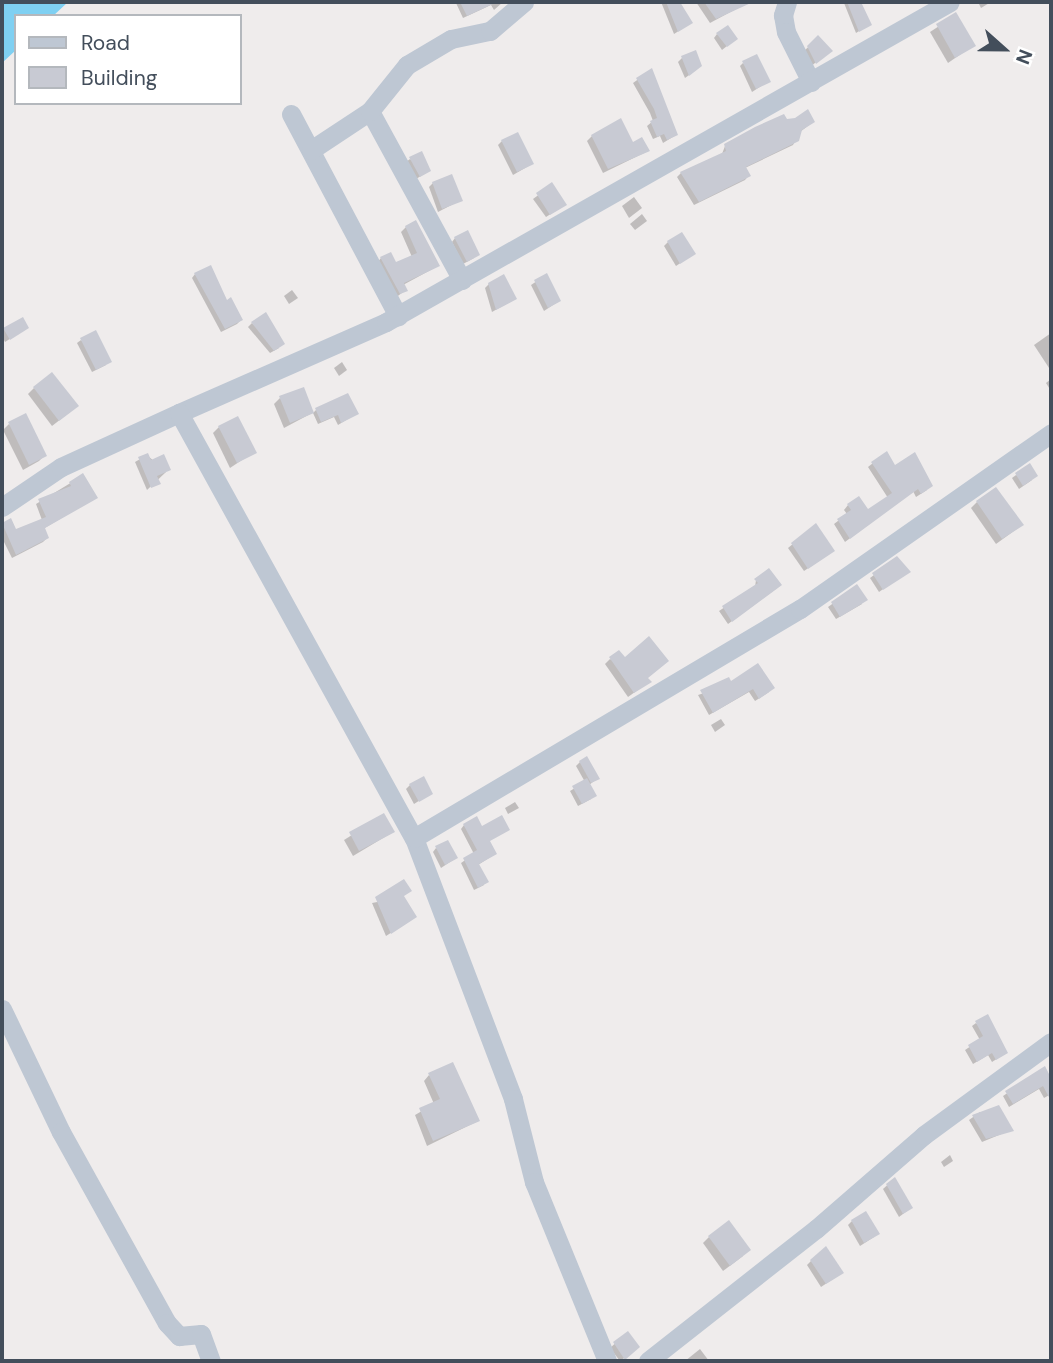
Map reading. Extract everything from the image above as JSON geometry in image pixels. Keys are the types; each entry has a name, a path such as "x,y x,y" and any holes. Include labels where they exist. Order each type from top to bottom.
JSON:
{"street":[{"path":"311,150 370,111 407,65 451,39 490,31 524,2"},
{"path":"787,2 783,15 786,32 811,82"},
{"path":"2,506 61,467 398,316 950,2"},
{"path":"370,111 462,280"},
{"path":"291,114 398,316"},
{"path":"179,413 414,838 508,1086 534,1182 607,1361"},
{"path":"414,838 800,609 1051,433"},
{"path":"2,1009 61,1132 167,1323 176,1335 201,1334 211,1361"},
{"path":"648,1361 843,1206 923,1135 1051,1042"}],"water":[{"path":"2,2 68,2 55,14 14,14 14,52 2,63"}],"building":[{"path":"460,2 497,2 467,16"},
{"path":"666,2 680,2 693,23 678,32"},
{"path":"704,2 753,2 716,19"},
{"path":"847,2 861,2 872,25 859,32"},
{"path":"956,12 976,46 955,58 936,24"},
{"path":"728,25 738,39 727,47 716,33"},
{"path":"818,35 833,51 816,64 807,46"},
{"path":"696,50 702,66 689,76 681,56"},
{"path":"757,54 771,82 756,89 742,61"},
{"path":"652,68 678,135 667,140 664,134 657,137 650,121 657,118 654,109 636,78"},
{"path":"808,109 815,122 802,130 799,141 746,167 751,176 699,202 680,172 726,151 724,144 755,127 784,114 787,119 795,118"},
{"path":"621,118 633,142 642,137 650,151 608,169 591,135"},
{"path":"518,132 534,164 517,172 501,140"},
{"path":"422,151 431,171 420,177 409,157"},
{"path":"452,174 463,201 442,209 432,182"},
{"path":"552,182 567,205 550,215 536,193"},
{"path":"416,220 440,266 404,283 408,291 400,294 380,257 391,252 396,262 417,253 405,226"},
{"path":"468,230 480,255 467,262 454,237"},
{"path":"682,232 696,254 680,264 667,241"},
{"path":"211,265 227,300 231,297 243,320 225,329 194,273"},
{"path":"547,273 561,301 548,308 534,280"},
{"path":"504,274 517,299 496,310 488,283"},
{"path":"266,312 285,344 274,351 251,322"},
{"path":"23,317 29,328 10,340 3,328"},
{"path":"96,330 112,362 96,370 80,338"},
{"path":"52,372 79,406 59,421 33,387"},
{"path":"304,387 314,413 290,423 279,396"},
{"path":"348,393 359,414 341,423 338,415 321,422 315,408"},
{"path":"26,413 47,456 29,465 8,422"},
{"path":"238,416 257,453 237,463 218,426"},
{"path":"887,451 895,465 915,452 933,486 921,494 918,489 850,539 837,519 851,510 847,504 859,496 868,509 892,493 871,462"},
{"path":"148,453 151,460 164,454 171,470 157,476 161,484 151,488 138,457"},
{"path":"1030,463 1038,476 1023,486 1015,473"},
{"path":"83,473 98,498 45,528 49,538 16,555 2,523 11,518 16,529 46,517 38,499 71,486 69,482"},
{"path":"996,487 1024,525 1002,539 976,501"},
{"path":"816,523 835,551 808,569 791,543"},
{"path":"897,556 911,572 883,590 872,573"},
{"path":"769,568 782,585 732,622 722,606 758,583 754,579"},
{"path":"857,584 868,600 840,617 831,602"},
{"path":"649,636 669,661 648,678 652,682 634,693 609,657 619,650 625,657"},
{"path":"758,663 775,688 759,699 753,689 713,713 700,690 729,677 731,681"},
{"path":"587,756 600,779 591,783 579,761"},
{"path":"424,776 433,794 419,802 409,784"},
{"path":"587,778 597,796 582,804 572,786"},
{"path":"384,813 395,832 359,851 349,832"},
{"path":"502,815 510,830 490,841 497,854 479,864 489,882 478,888 463,858 477,850 463,824 477,816 482,826"},
{"path":"448,840 458,858 445,865 435,846"},
{"path":"404,879 412,891 404,896 417,917 391,934 375,897"},
{"path":"988,1014 1008,1053 996,1060 992,1053 977,1062 968,1045 983,1036 975,1021"},
{"path":"453,1062 480,1121 433,1141 419,1108 440,1099 428,1073"},
{"path":"1045,1066 1051,1078 1051,1101 1043,1086 1013,1104 1005,1091"},
{"path":"999,1105 1014,1131 986,1139 972,1115"},
{"path":"895,1177 913,1208 903,1214 886,1184"},
{"path":"866,1211 880,1234 864,1243 851,1220"},
{"path":"729,1220 751,1250 730,1266 708,1236"},
{"path":"826,1246 844,1273 826,1284 810,1260"},
{"path":"628,1331 640,1347 625,1360 613,1342"}]}
